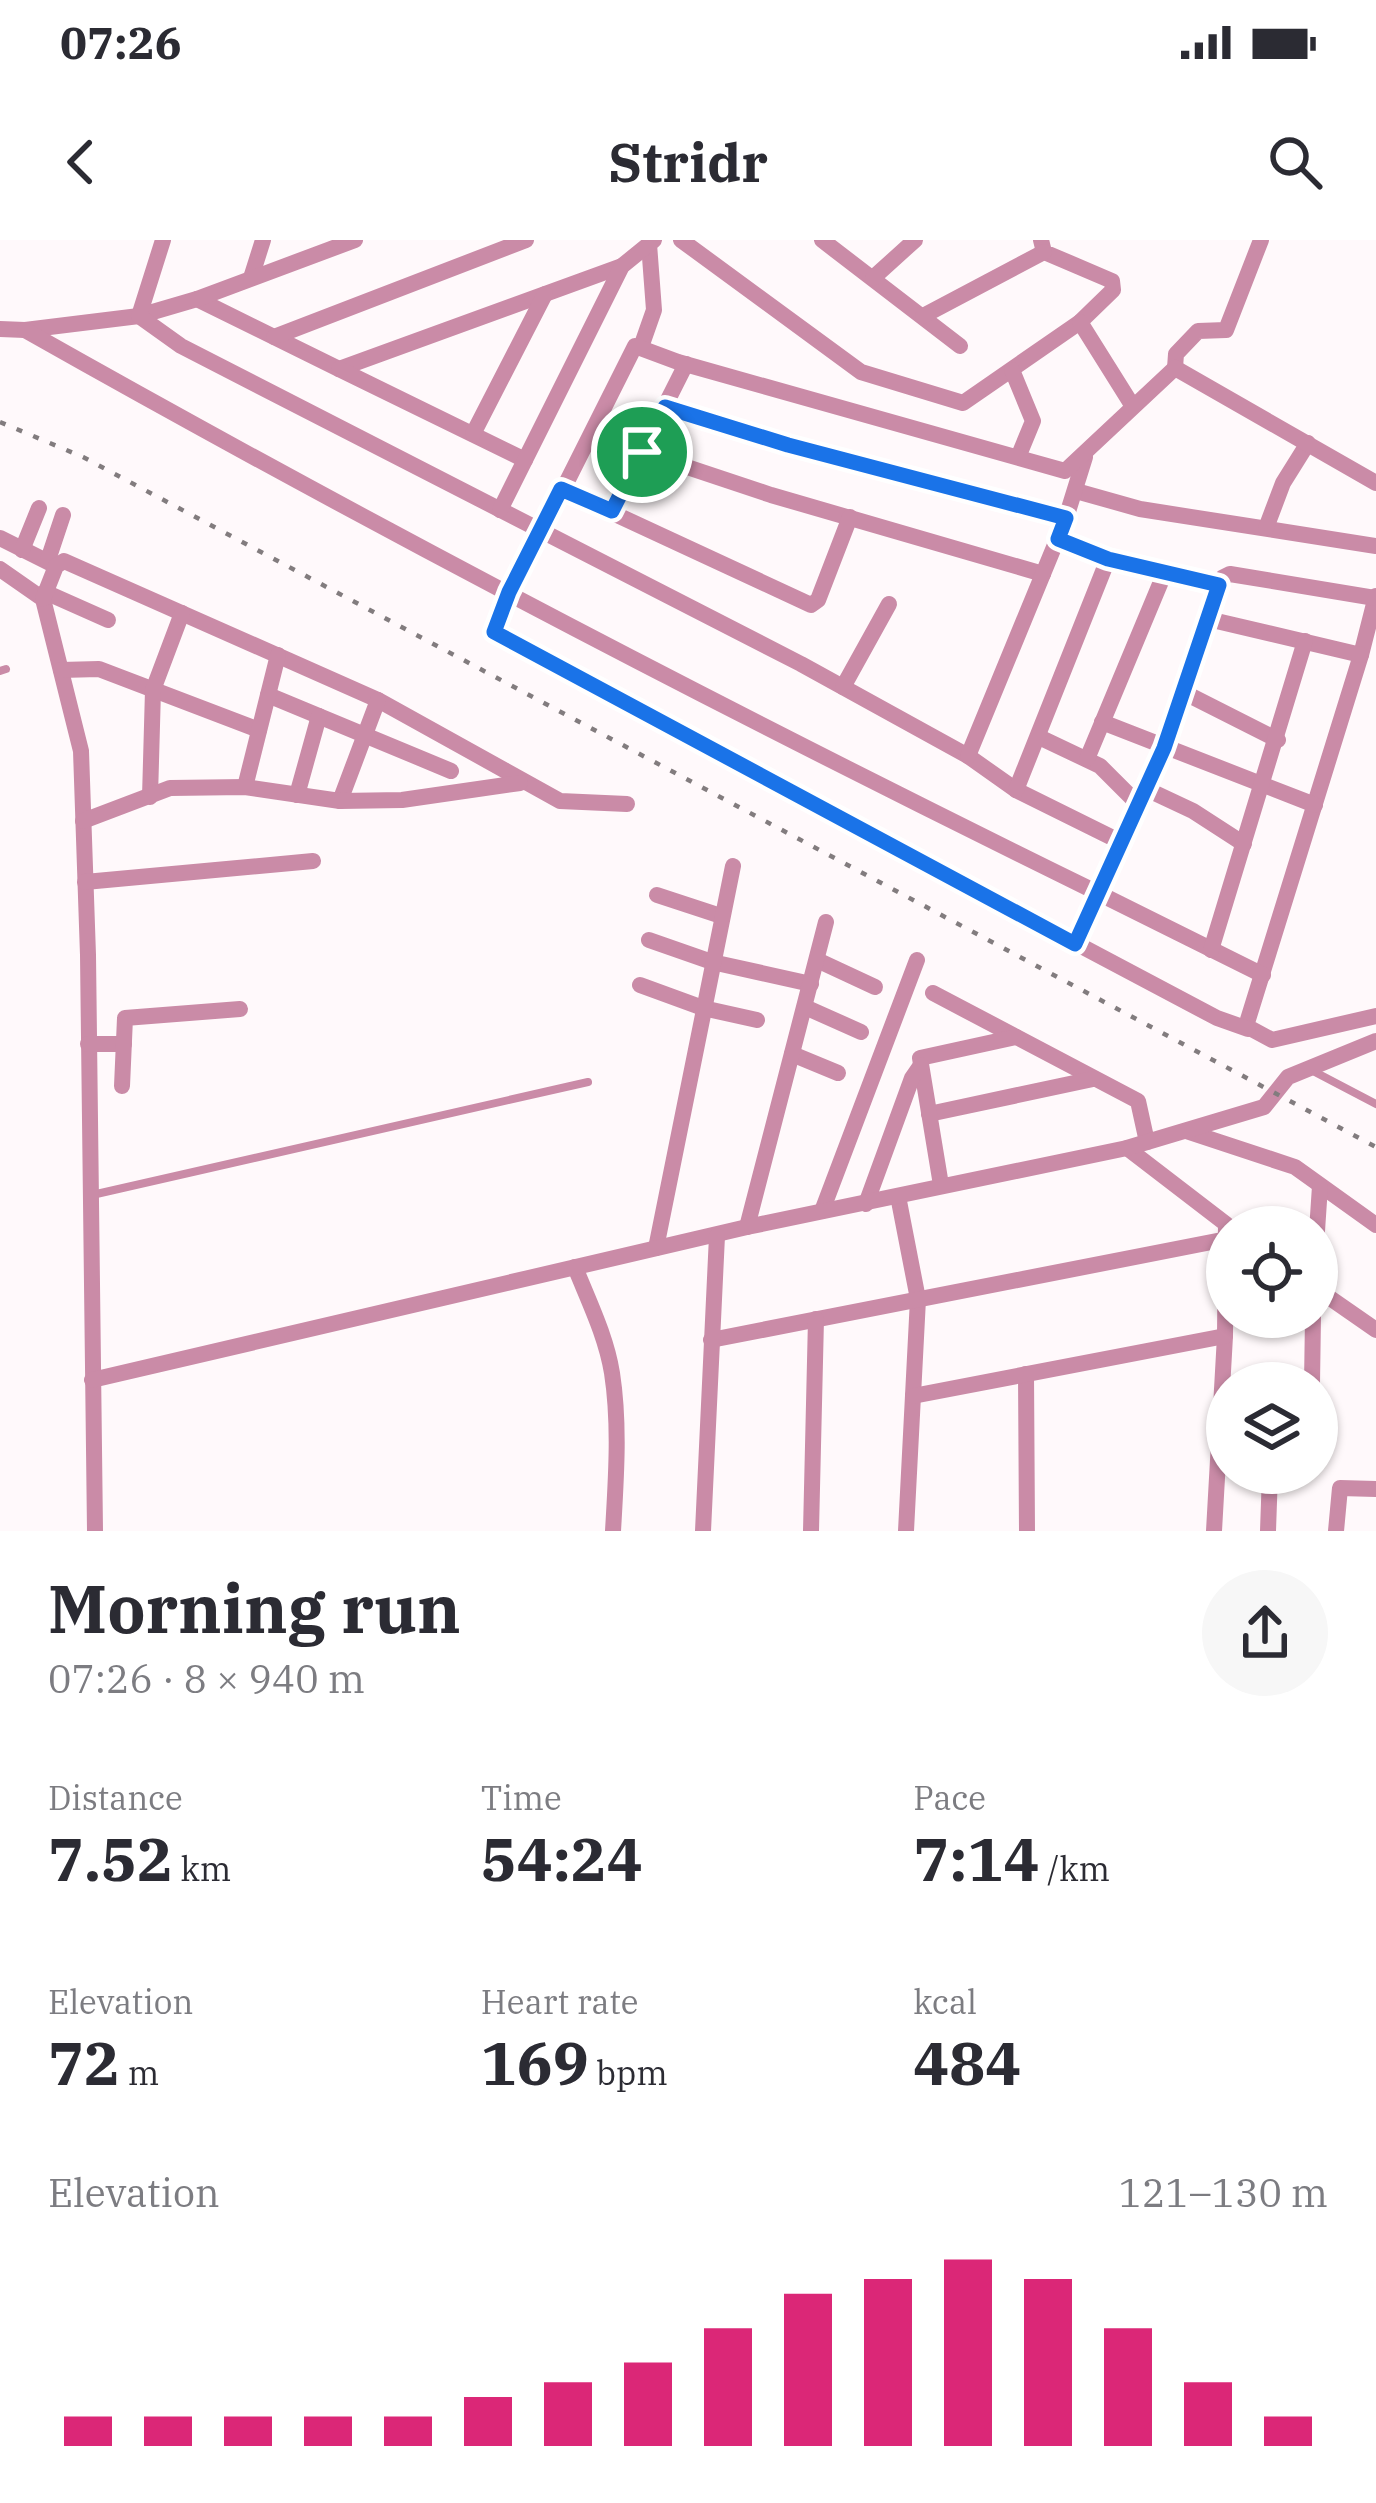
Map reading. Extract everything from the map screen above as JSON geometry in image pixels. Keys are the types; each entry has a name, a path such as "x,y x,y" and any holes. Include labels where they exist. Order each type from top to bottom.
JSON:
{"street":[{"path":"140,316 163,240"},
{"path":"251,278 263,240"},
{"path":"0,328 140,316 355,240"},
{"path":"274,337 526,240"},
{"path":"681,240 861,372 962,403 1080,322 1114,290 1114,283 1042,246 923,316"},
{"path":"822,240 960,346"},
{"path":"872,278 915,240"},
{"path":"1261,240 1226,330 1198,331 1176,354 1175,368 1065,471 640,347 632,350 495,625 500,638 1216,1018 1272,1040 1376,1016"},
{"path":"339,368 622,266 652,242"},
{"path":"640,347 654,310 652,242"},
{"path":"500,510 622,266"},
{"path":"472,434 545,294"},
{"path":"197,299 525,460"},
{"path":"140,316 181,346 843,688 968,756 1016,790 1121,842"},
{"path":"1080,322 1132,405"},
{"path":"26,329 256,460 862,778 1263,975"},
{"path":"612,511 686,364"},
{"path":"1175,368 1376,483"},
{"path":"1012,370 1033,421 1019,455"},
{"path":"665,407 788,445 1066,518"},
{"path":"1266,528 1283,483 1308,443"},
{"path":"642,452 1043,574"},
{"path":"968,756 1058,539 1085,456"},
{"path":"561,489 811,605 818,600 850,517"},
{"path":"1076,491 1141,509 1376,546"},
{"path":"22,550 39,508"},
{"path":"63,514 44,596 81,751 95,1531"},
{"path":"0,538 52,563 64,561 378,700 568,804 627,804"},
{"path":"1058,539 1108,559 1219,585"},
{"path":"1016,790 1108,559"},
{"path":"0,569 44,596 108,620"},
{"path":"1087,759 1165,572"},
{"path":"1075,944 1164,748 1219,585 1230,574 1376,597 1246,1022 1248,1029"},
{"path":"843,688 889,604"},
{"path":"150,797 153,690 182,613"},
{"path":"1208,619 1361,655"},
{"path":"1211,950 1305,641"},
{"path":"245,787 278,655"},
{"path":"61,670 92,667 259,730"},
{"path":"1185,693 1278,740"},
{"path":"268,695 451,771"},
{"path":"340,801 378,700"},
{"path":"297,795 319,716"},
{"path":"1102,722 1315,805"},
{"path":"1039,737 1087,759 1141,796 1193,811 1244,844"},
{"path":"83,821 170,788 245,787 340,801 409,800 521,782"},
{"path":"85,882 313,861"},
{"path":"656,1248 733,866"},
{"path":"657,895 721,916"},
{"path":"747,1227 826,922"},
{"path":"649,940 712,962 811,984"},
{"path":"817,960 874,987"},
{"path":"822,1211 917,960"},
{"path":"640,985 703,1008 757,1020"},
{"path":"933,993 1138,1101 1147,1142"},
{"path":"805,1007 861,1032"},
{"path":"122,1086 128,1016 240,1009"},
{"path":"941,1185 922,1056 1017,1036"},
{"path":"92,1380 747,1227 1127,1148 1264,1107 1285,1078 1376,1041"},
{"path":"88,1044 124,1044"},
{"path":"792,1054 838,1073"},
{"path":"866,1204 921,1065"},
{"path":"929,1114 1094,1079"},
{"path":"1185,1131 1289,1164 1376,1225"},
{"path":"1127,1148 1206,1209"},
{"path":"1319,1206 1320,1186"},
{"path":"898,1196 918,1299 906,1531"},
{"path":"703,1531 717,1236"},
{"path":"711,1340 1206,1243"},
{"path":"575,1267 612,1372 617,1463 613,1531"},
{"path":"1338,1304 1376,1330"},
{"path":"812,1531 816,1319"},
{"path":"913,1396 1215,1338"},
{"path":"1214,1531 1225,1338"},
{"path":"1026,1374 1027,1531"},
{"path":"1336,1531 1340,1488 1376,1489"},
{"path":"1268,1531 1269,1494"}],"lane":[{"path":"1307,1068 1376,1104"},
{"path":"88,1196 588,1082"}],"railway":[{"path":"0,422 83,457 1376,1147"}],"route":[{"path":"665,407 788,445 1066,518 1058,539 1108,559 1219,585 1164,748 1075,944 494,632 561,489 612,511 642,452 665,407"}]}
